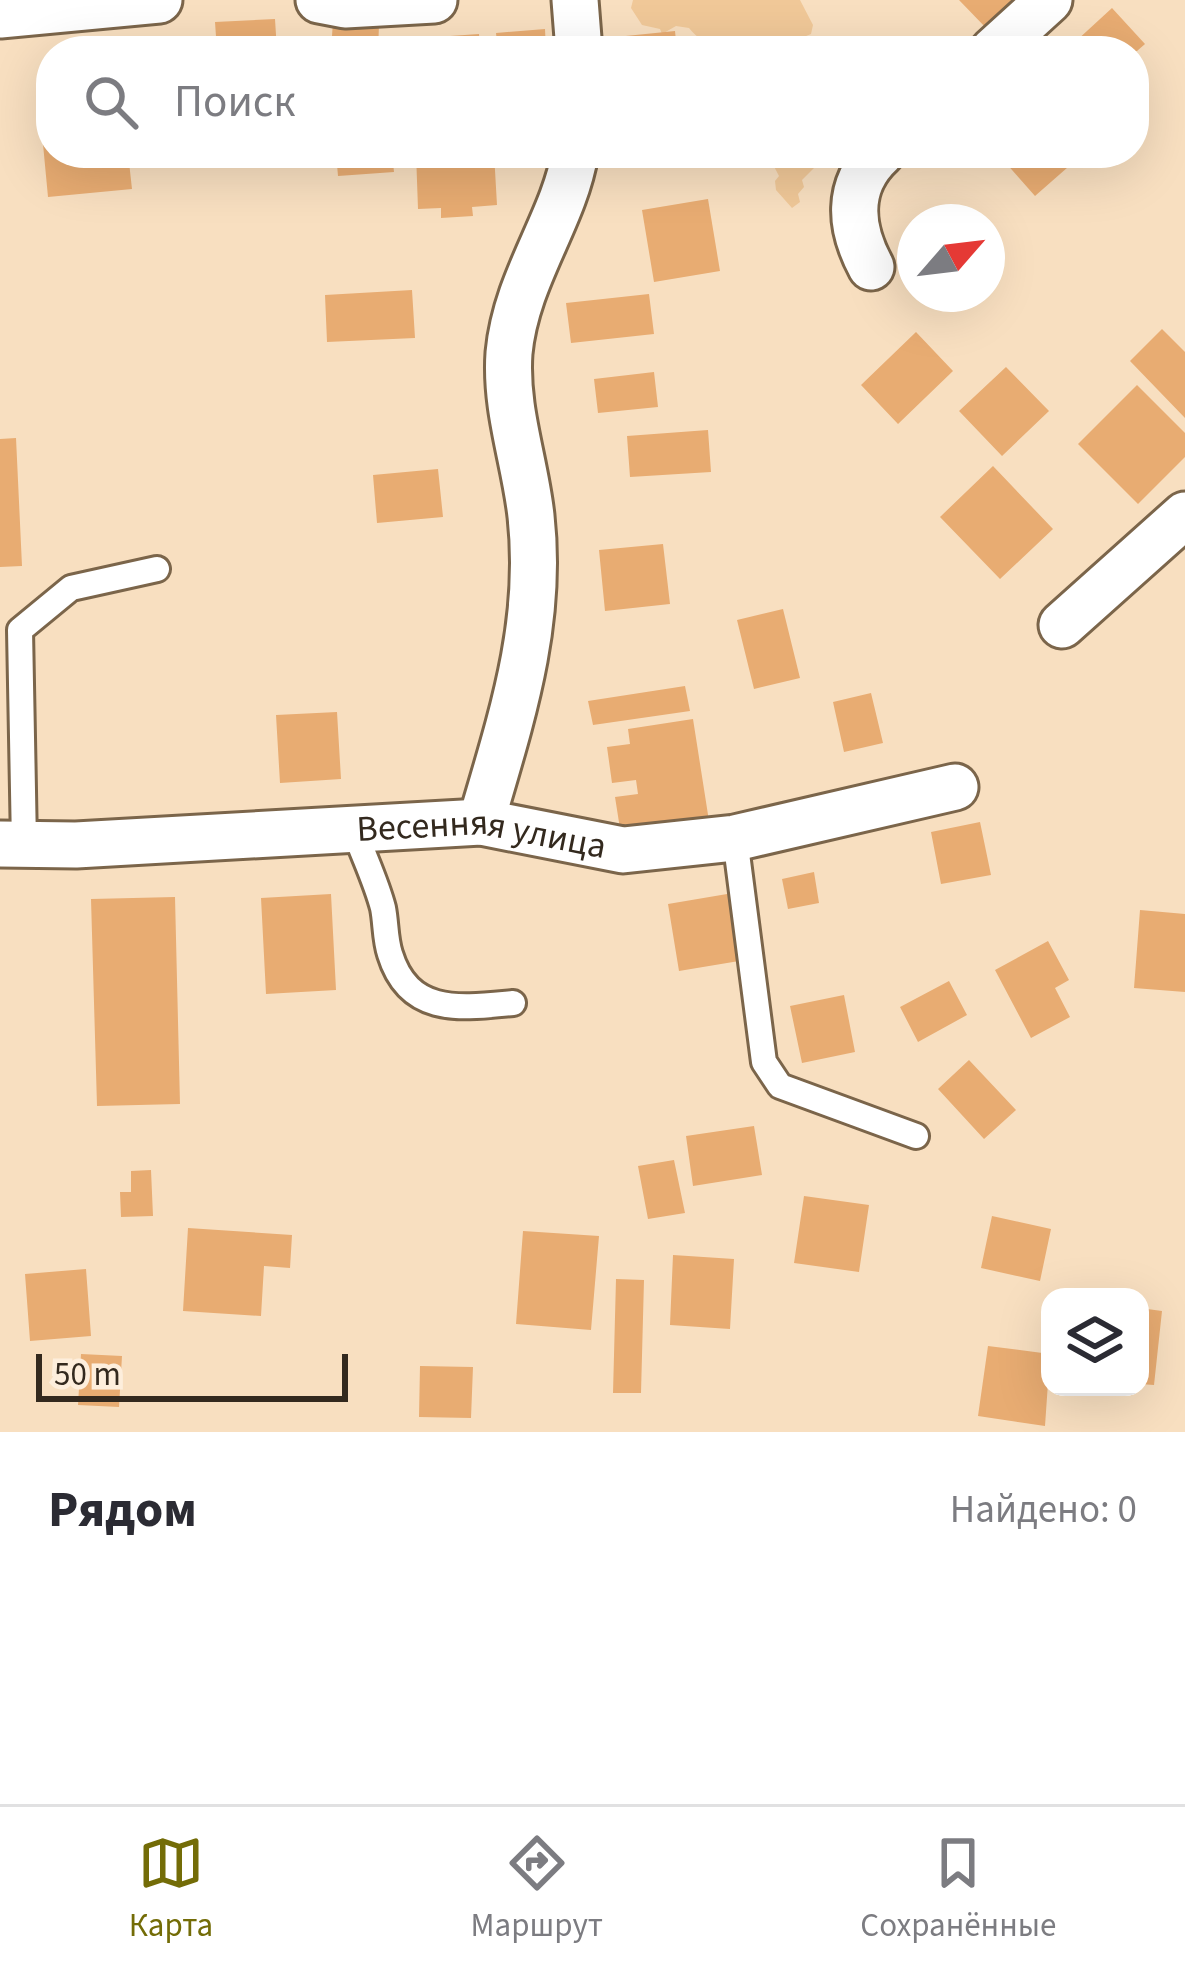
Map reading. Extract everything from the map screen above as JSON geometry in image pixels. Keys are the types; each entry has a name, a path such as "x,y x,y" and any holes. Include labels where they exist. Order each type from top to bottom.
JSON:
{"street":[{"path":"0,15 159,0"},
{"path":"319,0 345,5 434,0"},
{"path":"575,0 578,36"},
{"path":"1009,36 1048,0"},
{"path":"482,822 525,673 534,590 531,514 512,429 509,354 520,294 568,168"},
{"path":"867,168 853,209 856,239 871,267"},
{"path":"1062,625 1185,515"},
{"name":"Весенняя улица","path":"12,844 482,822 623,850 735,838 955,787"}],"lane":[{"path":"12,844 10,628 71,588 157,568"},
{"path":"354,829 382,907 397,974 419,996 441,1006 513,1003"},
{"path":"735,838 764,1062 780,1086 916,1136"}],"shaded area":[{"path":"633,0 800,0 813,25 806,36 697,36 689,28 676,26 662,34 660,29 642,25 631,8"},
{"path":"775,168 814,168 802,180 800,202 792,208 776,190 779,176"}],"building":[{"path":"959,0 1011,0 1015,4 988,30"},
{"path":"1112,8 1138,36 1082,36"},
{"path":"275,19 276,36 216,36 215,22"},
{"path":"333,21 379,25 379,36 332,36"},
{"path":"545,29 545,36 496,36"},
{"path":"675,31 676,36 626,36"},
{"path":"45,168 130,168 132,189 48,197"},
{"path":"337,168 394,168 394,172 338,176"},
{"path":"417,168 495,168 497,205 472,207 473,216 441,218 441,208 418,209"},
{"path":"1010,168 1067,168 1035,196"},
{"path":"708,199 720,271 654,282 642,210"},
{"path":"412,290 415,338 327,342 325,295"},
{"path":"649,294 654,334 571,343 566,303"},
{"path":"1162,329 1185,352 1185,418 1130,361"},
{"path":"916,332 953,371 898,424 861,385"},
{"path":"1006,367 1049,411 1002,456 959,411"},
{"path":"654,372 658,407 598,413 594,379"},
{"path":"1137,385 1185,433 1185,457 1138,504 1078,444"},
{"path":"708,430 711,472 630,477 627,436"},
{"path":"16,438 22,566 0,567 0,439"},
{"path":"993,466 1053,529 1000,579 940,517"},
{"path":"438,469 443,517 377,523 373,475"},
{"path":"663,544 670,604 605,611 599,550"},
{"path":"783,609 800,678 754,689 737,620"},
{"path":"685,686 690,711 593,725 588,701"},
{"path":"871,693 883,743 844,752 833,702"},
{"path":"337,712 341,779 280,783 276,715"},
{"path":"693,719 709,821 621,835 615,797 638,794 636,780 612,783 607,747 630,744 628,729"},
{"path":"980,822 991,875 941,884 931,832"},
{"path":"814,872 819,903 788,909 782,879"},
{"path":"733,893 745,960 679,971 668,904"},
{"path":"331,894 336,990 266,994 261,898"},
{"path":"175,897 180,1104 97,1106 91,899"},
{"path":"1140,910 1185,914 1185,992 1134,988"},
{"path":"1048,941 1069,980 1055,988 1070,1017 1031,1038 995,970"},
{"path":"949,981 967,1015 918,1042 900,1007"},
{"path":"844,995 855,1052 802,1063 790,1006"},
{"path":"969,1060 1016,1110 984,1139 938,1089"},
{"path":"754,1126 762,1175 693,1186 686,1136"},
{"path":"674,1160 685,1213 648,1219 638,1166"},
{"path":"151,1170 153,1216 121,1217 120,1192 131,1192 131,1171"},
{"path":"804,1196 869,1205 859,1272 794,1263"},
{"path":"992,1216 1051,1229 1040,1281 981,1268"},
{"path":"188,1228 292,1235 290,1268 264,1266 261,1316 183,1311"},
{"path":"523,1231 599,1236 591,1330 516,1324"},
{"path":"673,1255 734,1259 730,1329 670,1325"},
{"path":"86,1269 91,1336 30,1341 25,1274"},
{"path":"616,1279 644,1280 641,1393 613,1393"},
{"path":"1149,1309 1162,1311 1154,1385 1149,1385"},
{"path":"988,1346 1041,1353 1041,1396 1047,1396 1045,1426 978,1416"},
{"path":"81,1354 122,1356 119,1407 78,1405"},
{"path":"420,1366 473,1367 471,1418 419,1417"}]}
